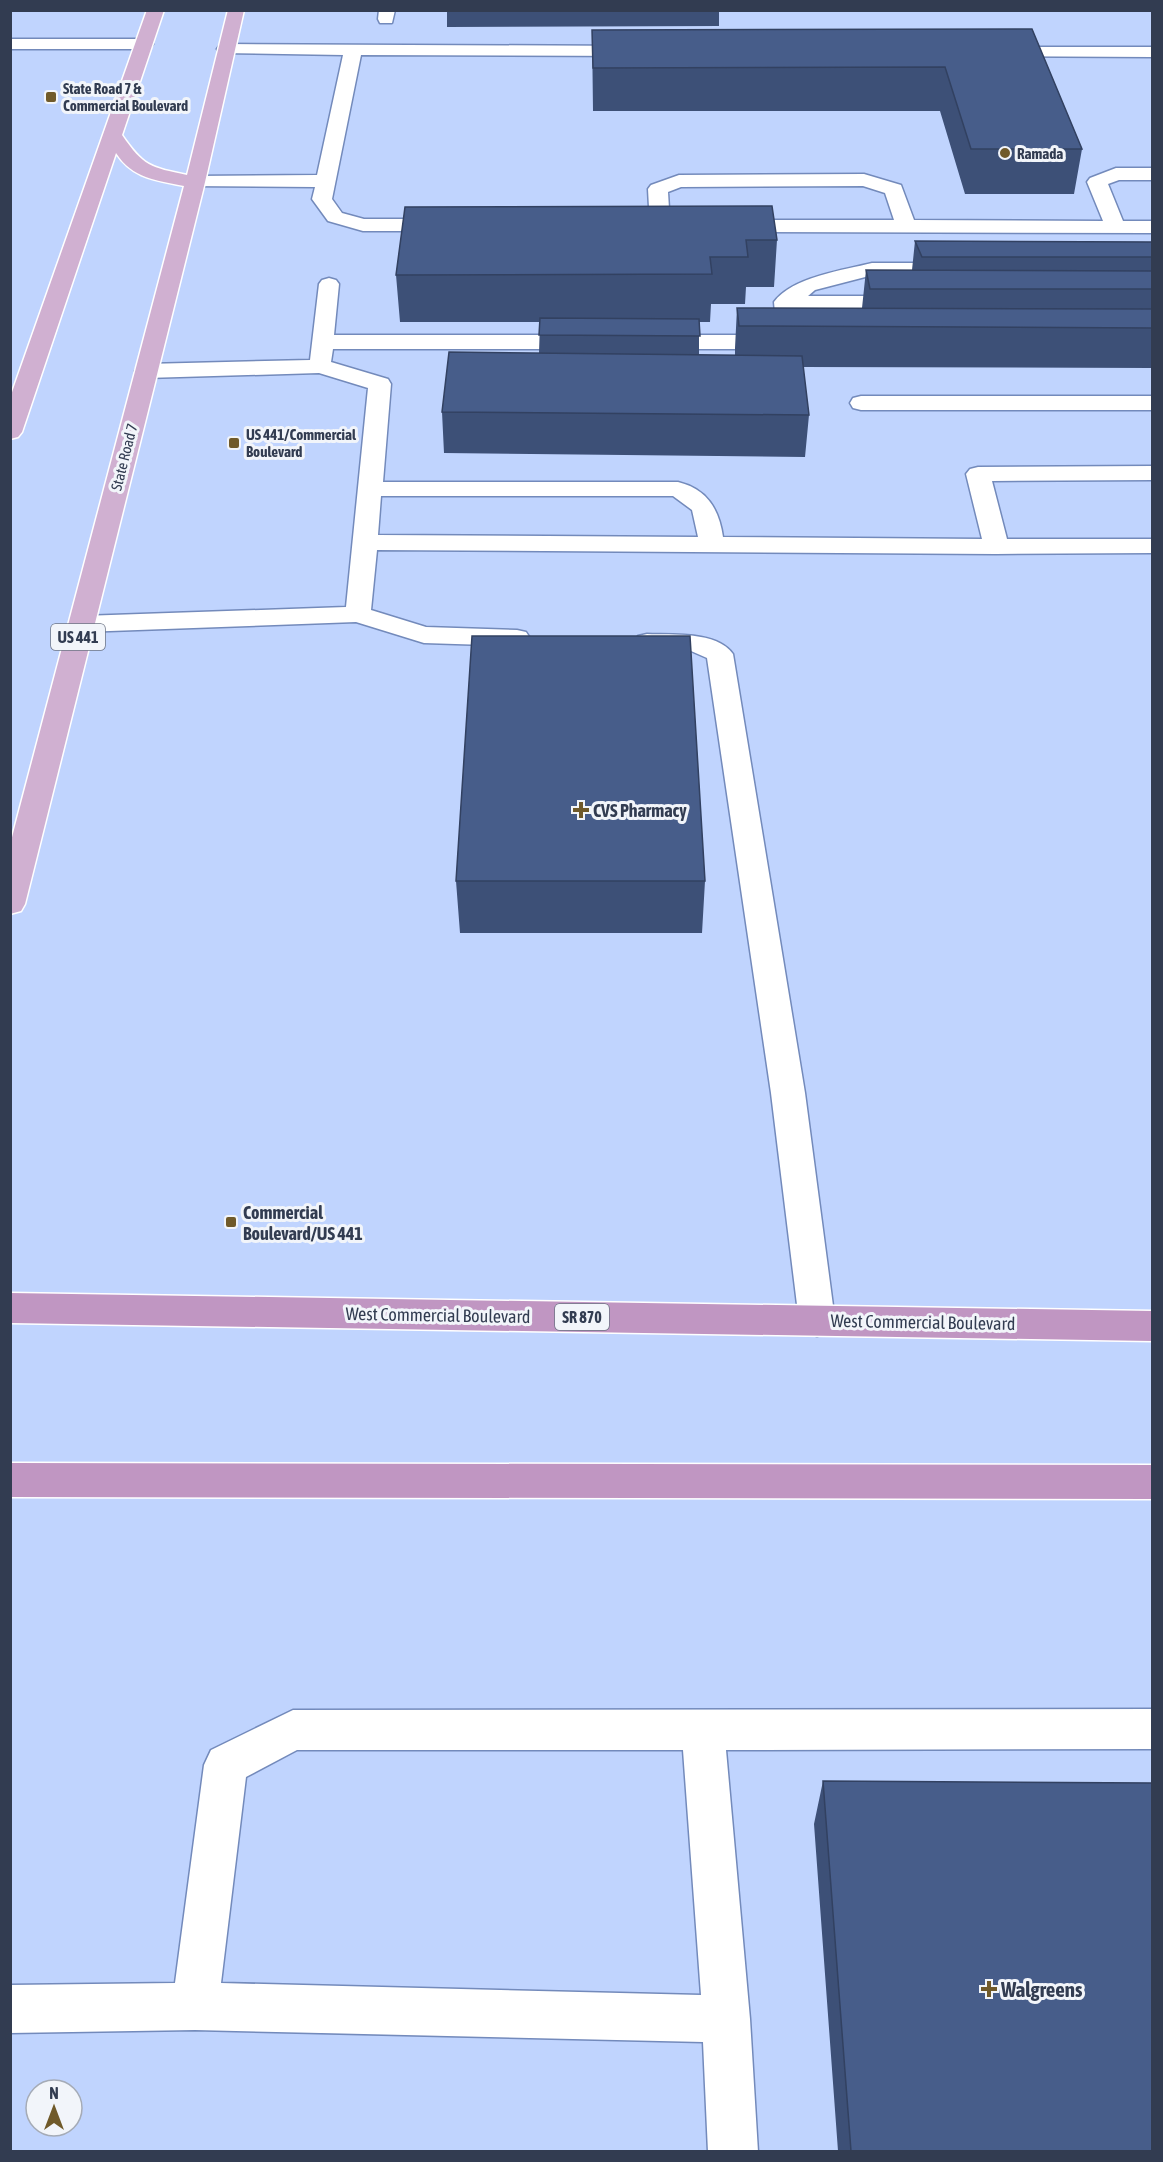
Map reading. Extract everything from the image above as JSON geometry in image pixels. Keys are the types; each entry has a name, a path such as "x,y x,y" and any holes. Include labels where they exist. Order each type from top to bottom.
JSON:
{"highway":[{"name":"West Commercial Boulevard","path":"10,1308 1152,1326"},
{"path":"10,1480 1152,1482"}],"main road":[{"path":"10,432 156,10"},
{"name":"State Road 7","path":"10,904 195,182 236,10"},
{"path":"112,134 132,163 154,174 195,182"}],"lane":[{"path":"10,44 144,44"},
{"path":"226,50 651,51"},
{"path":"353,50 322,199 335,217 363,225 470,225"},
{"path":"974,51 1152,52"},
{"path":"1115,227 1097,182 1116,174 1152,174"},
{"path":"660,226 658,189 679,181 864,180 894,189 906,226"},
{"path":"195,182 326,181"},
{"path":"636,226 683,226"},
{"path":"707,226 1152,227"},
{"path":"785,302 808,286 872,269 977,269"},
{"path":"320,366 329,284"},
{"path":"785,302 927,302"},
{"path":"785,302 788,342"},
{"path":"323,342 597,342"},
{"path":"633,342 812,342"},
{"path":"146,371 320,366 380,384 358,614"},
{"path":"861,402 1152,402"},
{"path":"996,547 978,474 1152,473"},
{"path":"370,489 678,489 699,501 708,514 711,544"},
{"path":"365,542 1152,546"},
{"path":"81,624 358,614 424,635 542,638"},
{"path":"624,641 695,643 720,654 766,966 788,1093 818,1321"},
{"path":"195,2006 226,1766 293,1730 1152,1729"},
{"path":"703,1730 726,2019 733,2151"},
{"path":"10,2009 195,2006 726,2019"}],"building":[{"path":"1032,29 1082,149 971,149 945,67 593,68 592,30"},
{"path":"772,206 777,240 746,240 748,257 710,257 712,274 396,275 405,207"},
{"path":"915,241 1152,242 1152,257 922,257"},
{"path":"866,270 1152,271 1152,289 870,289"},
{"path":"737,308 1152,309 1152,328 739,326"},
{"path":"540,318 699,319 700,336 539,335"},
{"path":"449,352 802,356 809,415 442,412"},
{"name":"CVS Pharmacy","path":"472,636 690,636 705,881 456,881"},
{"name":"Walgreens","path":"823,1781 1152,1783 1152,2151 851,2151"}],"place":[{"name":"State Road 7 & Commercial Boulevard","path":"51,97"},
{"name":"Ramada","path":"1005,153"},
{"name":"US 441/Commercial Boulevard","path":"234,443"},
{"name":"CVS Pharmacy","path":"581,810"},
{"name":"Commercial Boulevard/US 441","path":"231,1222"},
{"name":"Walgreens","path":"989,1989"}]}
